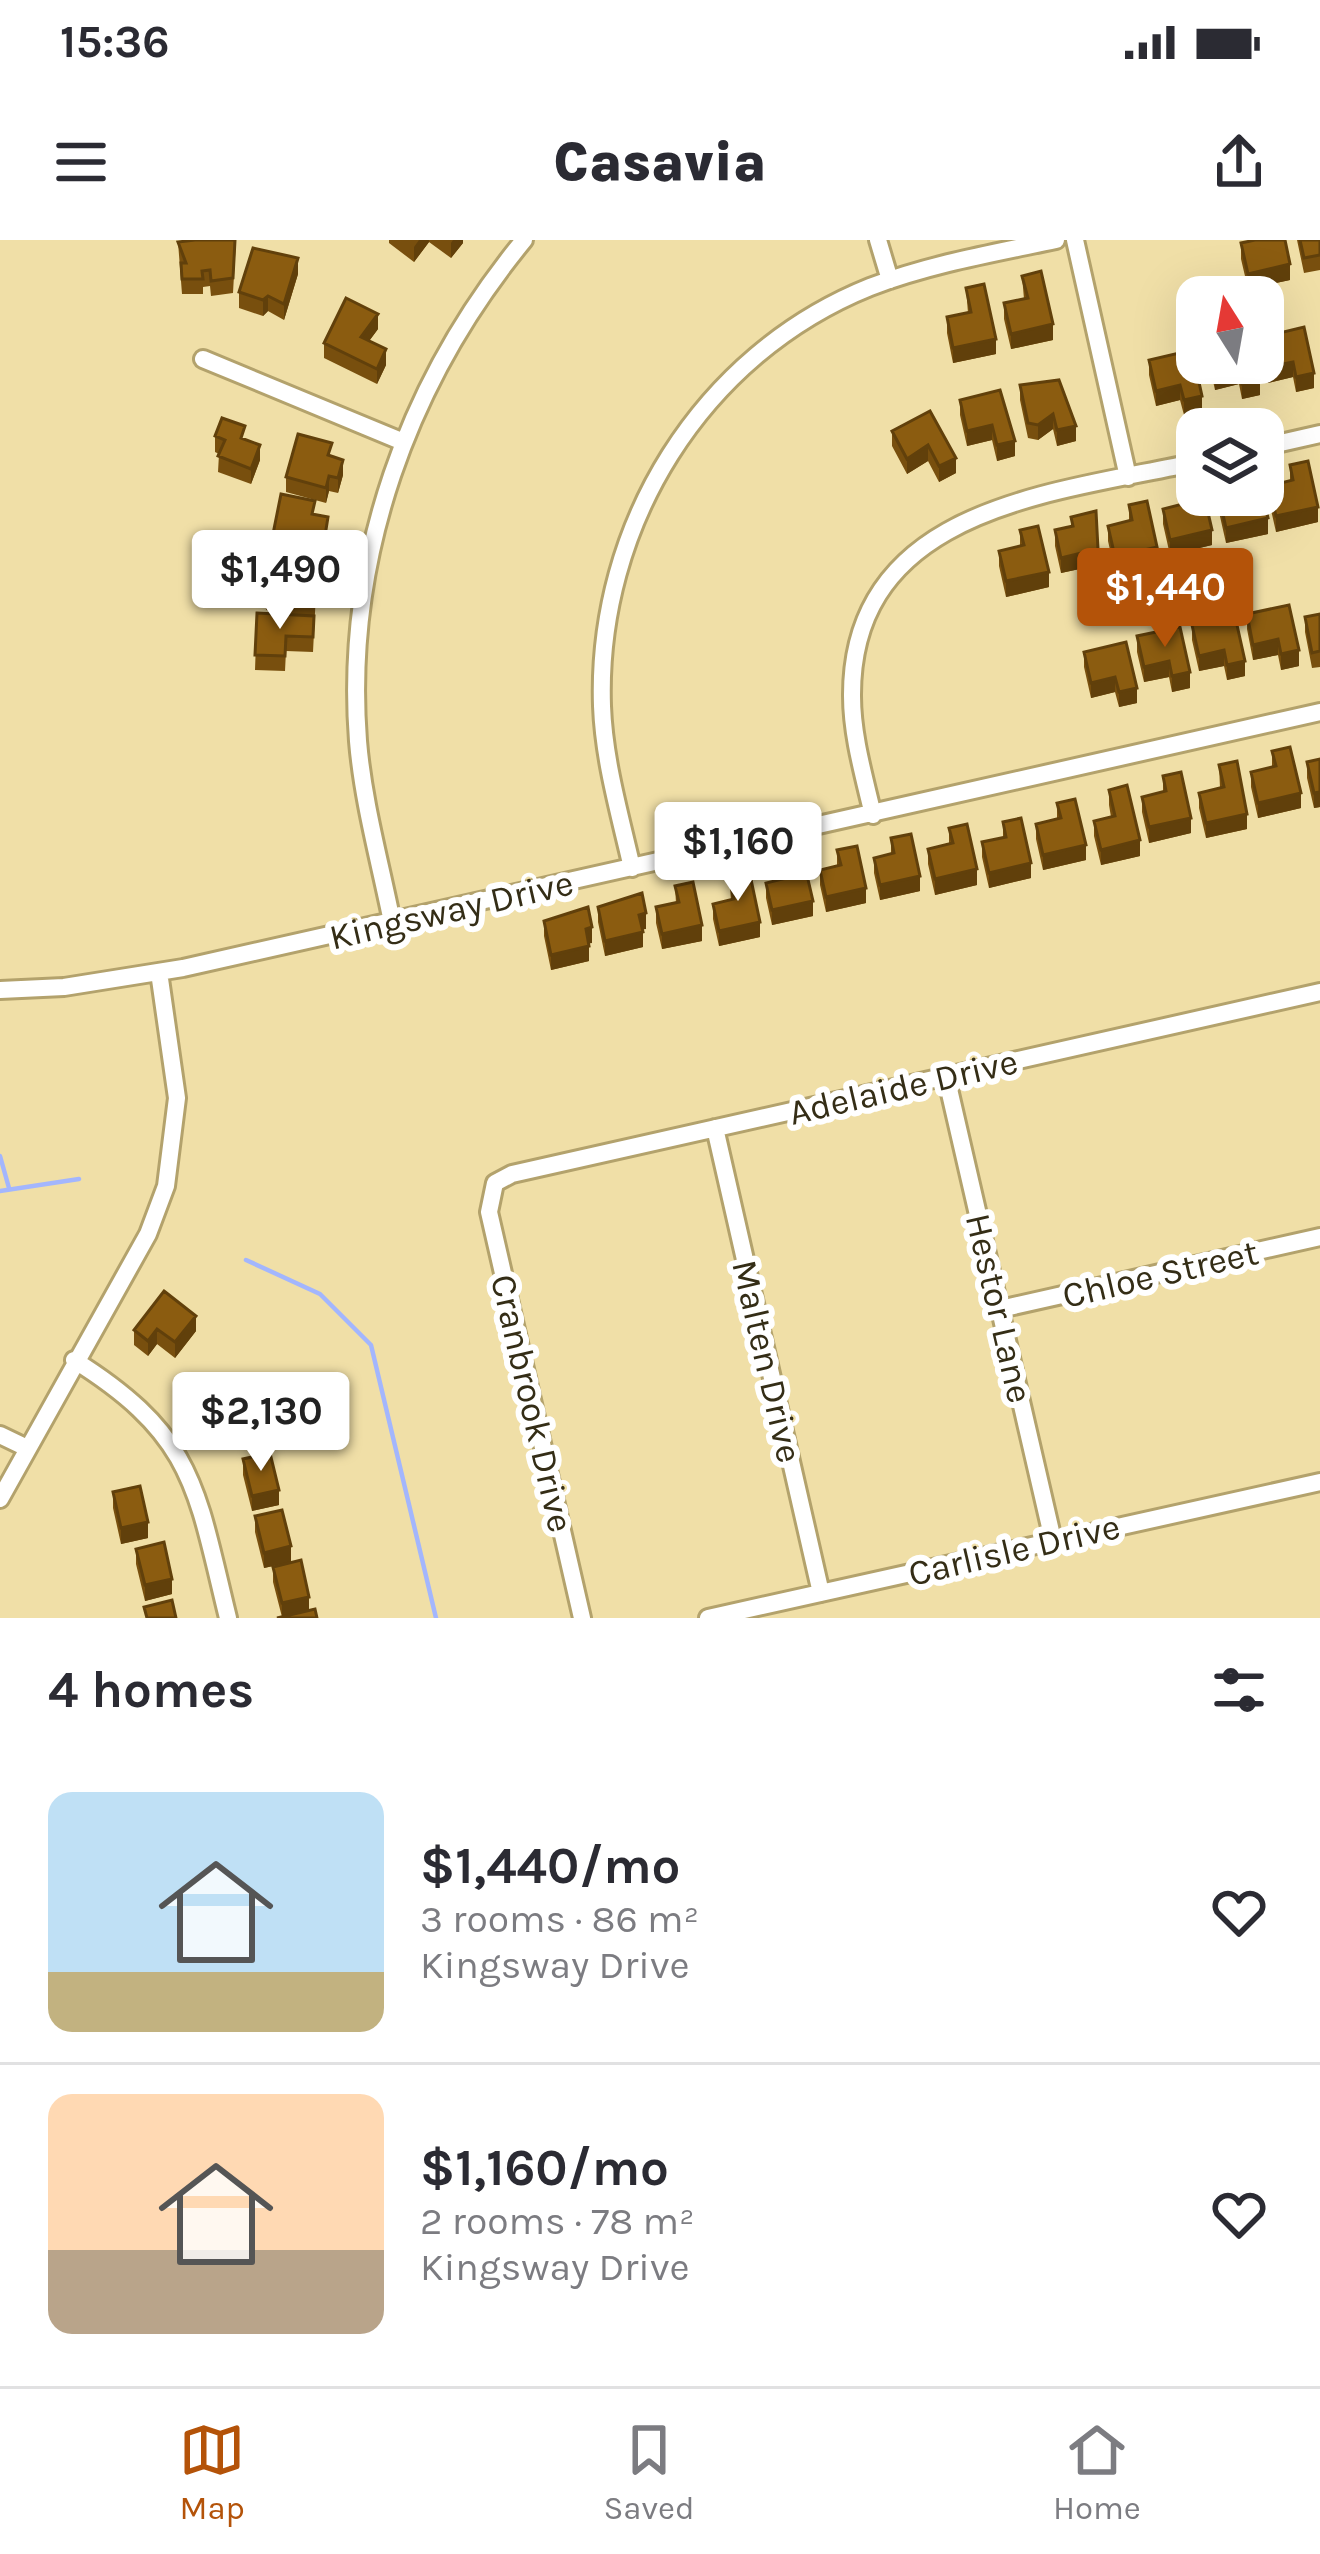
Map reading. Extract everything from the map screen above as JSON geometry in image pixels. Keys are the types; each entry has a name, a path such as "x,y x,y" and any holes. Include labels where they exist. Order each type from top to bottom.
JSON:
{"street":[{"path":"392,922 366,802 356,703 368,559 401,441 469,311 524,240"},
{"path":"878,240 890,280"},
{"path":"632,868 607,748 602,679 615,582 637,517 668,456 727,382 798,325 890,280 1056,240"},
{"path":"1075,240 1128,477"},
{"path":"203,359 401,441"},
{"path":"1284,442 1320,434"},
{"path":"873,814 853,720 853,670 862,621 888,580 952,526 988,509 1176,467"},
{"name":"Kingsway Drive","path":"0,990 159,973 1320,712"},
{"path":"0,1499 148,1234 166,1186 177,1099 159,973"},
{"name":"Adelaide Drive","path":"492,1189 512,1174 1320,992"},
{"name":"Hestor Lane","path":"946,1076 1053,1540"},
{"name":"Malten Drive","path":"715,1128 821,1593"},
{"name":"Cranbrook Drive","path":"492,1189 489,1212 582,1618"},
{"name":"Chloe Street","path":"1000,1309 1320,1237"},
{"path":"74,1360 133,1398 182,1457 228,1618"},
{"path":"0,1435 27,1448"},
{"name":"Carlisle Drive","path":"708,1618 1320,1482"}],"building":[{"path":"235,240 233,278 211,281 210,270 202,271 203,279 182,279 181,263 186,263 178,242"},
{"path":"1285,240 1290,264 1248,274 1241,243"},
{"path":"1300,240 1320,240 1320,255 1304,258"},
{"path":"253,248 298,258 284,304 268,296 263,300 239,292"},
{"path":"1041,271 1053,324 1011,334 1004,303 1028,298 1022,276"},
{"path":"984,284 996,339 953,348 947,317 971,312 966,288"},
{"path":"346,298 378,314 361,337 386,349 377,369 324,343"},
{"path":"1304,327 1314,373 1296,377 1293,362 1284,364 1284,332"},
{"path":"1176,354 1176,384 1199,384 1202,396 1184,400 1180,385 1156,391 1149,360"},
{"path":"1059,380 1076,426 1057,430 1053,414 1038,425 1028,423 1020,385"},
{"path":"1000,390 1015,441 997,445 992,425 967,431 960,400"},
{"path":"930,411 956,458 939,466 928,445 907,459 892,431"},
{"path":"222,418 245,426 241,438 260,445 251,469 218,456 225,440 215,436"},
{"path":"298,434 332,443 328,455 343,460 338,478 329,476 326,488 286,477"},
{"path":"1308,461 1318,507 1284,514 1284,482 1293,480 1290,465"},
{"path":"281,494 315,501 312,514 328,517 325,536 312,533 310,546 272,539"},
{"path":"1147,501 1157,547 1115,557 1108,526 1132,520 1129,505"},
{"path":"1176,506 1176,516 1209,516 1212,530 1170,540 1163,509"},
{"path":"1096,511 1098,549 1061,558 1055,530 1073,526 1071,517"},
{"path":"1223,516 1268,516 1268,518 1226,528"},
{"path":"1038,526 1049,572 1006,581 999,551 1024,545 1020,530"},
{"path":"269,556 308,559 305,577 316,577 315,604 266,595"},
{"path":"1289,605 1299,650 1281,654 1278,639 1253,645 1247,614"},
{"path":"257,613 314,616 313,637 286,636 285,656 255,655"},
{"path":"1320,614 1320,651 1312,653 1305,617"},
{"path":"1235,616 1245,661 1227,665 1224,650 1199,656 1192,625"},
{"path":"1180,627 1190,672 1172,676 1169,661 1144,667 1137,636"},
{"path":"1126,642 1137,688 1119,692 1115,677 1091,683 1084,652"},
{"path":"1290,747 1301,793 1258,803 1251,772 1276,766 1272,751"},
{"path":"1320,759 1320,792 1314,793 1307,762"},
{"path":"1237,761 1247,814 1206,823 1199,793 1224,787 1219,765"},
{"path":"1181,772 1191,818 1149,827 1142,797 1166,791 1163,776"},
{"path":"1127,785 1140,840 1101,850 1094,821 1115,816 1109,790"},
{"path":"1075,799 1086,845 1043,855 1036,824 1061,818 1057,803"},
{"path":"1021,818 1031,863 989,873 982,842 1006,837 1003,822"},
{"path":"967,824 977,869 935,879 928,849 953,843 949,828"},
{"path":"911,834 920,876 880,885 874,858 894,853 891,838"},
{"path":"857,846 866,888 826,897 820,870 841,865 837,850"},
{"path":"803,858 813,901 772,910 766,883 787,878 784,863"},
{"path":"749,870 760,922 719,931 713,904 734,899 729,874"},
{"path":"693,882 702,925 662,934 656,907 679,902 675,886"},
{"path":"642,893 643,932 605,941 598,907"},
{"path":"588,907 589,946 551,955 544,921"},
{"path":"164,1291 196,1316 175,1342 157,1329 148,1341 134,1330"},
{"path":"270,1453 279,1490 252,1496 243,1459"},
{"path":"140,1486 148,1522 121,1528 113,1492"},
{"path":"282,1510 291,1546 264,1553 255,1516"},
{"path":"164,1542 172,1579 145,1585 136,1549"},
{"path":"301,1560 309,1597 282,1603 273,1567"},
{"path":"172,1600 176,1618 147,1618 144,1607"},
{"path":"315,1609 317,1618 277,1618"}],"waterway":[{"path":"0,1156 9,1188"},
{"path":"0,1191 79,1179"},
{"path":"246,1260 320,1294 371,1345 436,1618"}]}
